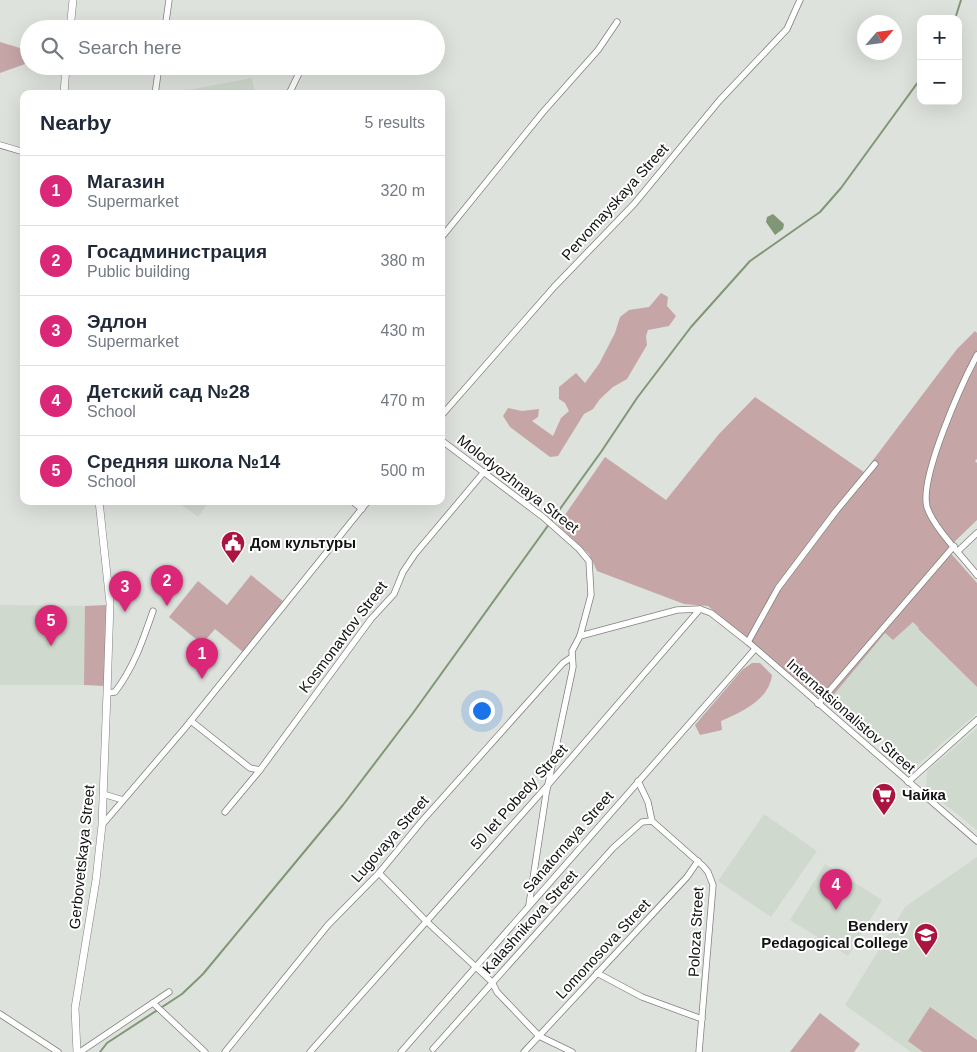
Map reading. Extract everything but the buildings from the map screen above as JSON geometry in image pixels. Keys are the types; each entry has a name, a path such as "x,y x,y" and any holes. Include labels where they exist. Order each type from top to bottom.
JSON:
{"street":[{"path":"71,20 73,0"},
{"path":"166,20 169,0"},
{"name":"Pervomayskaya Street","path":"445,411 554,287 634,204 719,101 787,29 800,0"},
{"path":"445,233 543,112 598,50 616,22"},
{"path":"64,90 65,75"},
{"path":"156,90 158,75"},
{"path":"291,90 298,75"},
{"path":"0,145 20,151"},
{"path":"977,355 944,426 926,502 930,514 977,576"},
{"name":"Molodyozhnaya Street","path":"445,443 543,517 579,549 589,562 591,595 580,636 572,651 572,657"},
{"path":"748,642 778,588 836,511 875,464"},
{"name":"Kosmonavtov Street","path":"225,812 260,770 372,619 394,594 403,572 415,554 484,472"},
{"name":"Gerbovetskaya Street","path":"78,1052 76,1008 96,880 102,824 108,693 110,603 99,505"},
{"path":"357,505 362,509"},
{"path":"102,824 191,721 365,505"},
{"path":"818,704 956,549 977,533"},
{"path":"580,636 677,610 700,609 710,613 755,649"},
{"name":"50 let Pobedy Street","path":"310,1052 425,920 548,785 700,609"},
{"path":"108,693 115,692 128,674 142,646 153,611"},
{"name":"Internatsionalistov Street","path":"755,649 977,841"},
{"name":"Sanatornaya Street","path":"401,1052 755,649"},
{"path":"529,905 548,785 573,667 572,657"},
{"name":"Lugovaya Street","path":"225,1052 328,925 379,873 422,820 556,670 572,657"},
{"path":"908,782 977,720"},
{"path":"191,721 250,768 260,770"},
{"path":"638,781 648,802 652,821"},
{"path":"103,794 123,800"},
{"name":"Poloza Street","path":"652,821 708,872 712,885 699,1052"},
{"name":"Kalashnikova Street","path":"433,1049 614,848 642,822 652,821"},
{"name":"Lomonosova Street","path":"524,1052 700,864"},
{"path":"379,873 425,920 492,982 497,992 539,1036 572,1052"},
{"path":"597,973 642,997 702,1019"},
{"path":"78,1052 158,1008 169,992"},
{"path":"158,1008 204,1052"},
{"path":"0,1014 58,1052"}],"shaded area":[{"path":"0,42 20,48 20,66 0,73"},
{"path":"252,78 254,90 188,90"},
{"path":"773,214 784,224 783,229 775,235 766,222 767,217"},
{"path":"661,293 668,297 667,306 676,316 669,326 648,330 646,336 647,345 627,379 613,387 600,399 593,409 584,414 558,456 550,457 510,427 503,416 508,408 522,411 539,409 538,417 532,421 553,436 561,418 569,411 565,403 559,399 559,387 576,373 585,383 599,364 615,333 620,317 629,310 649,307"},
{"path":"975,331 977,333 977,459 975,461 977,463 977,520 947,549 977,583 977,687 913,622 893,640 885,633 826,704 708,606 684,604 597,571 589,554 558,525 605,457 666,500 719,434 755,397 864,472 957,349"},
{"path":"182,505 206,505 198,517"},
{"path":"251,575 284,602 243,652 215,629 202,644 169,617 198,581 227,605"},
{"path":"0,605 102,606 101,685 0,685"},
{"path":"106,605 105,686 84,685 85,606"},
{"path":"913,621 920,628 918,630 977,687 977,713 915,767 830,698 885,633 893,640"},
{"path":"752,663 760,663 772,675 766,691 746,709 721,721 722,730 700,735 695,725 742,670"},
{"path":"977,728 977,830 926,789 927,771"},
{"path":"764,814 817,851 771,917 718,881"},
{"name":"Bendery Pedagogical College","path":"977,857 977,1052 911,1052 845,1005 905,907"},
{"path":"825,864 882,900 848,956 790,920"},
{"path":"930,1007 977,1040 977,1052 923,1052 908,1041"},
{"path":"820,1013 860,1044 854,1052 790,1052"}],"waterway":[{"path":"956,15 961,0"},
{"path":"100,1052 107,1043 182,994 203,974 343,805 413,713 601,452 637,398 691,327 750,261 820,212 841,188 917,84"}],"place":[{"name":"Дом культуры","path":"233,564"},
{"name":"Госадминистрация","path":"167,606"},
{"name":"Эдлон","path":"125,612"},
{"name":"Средняя школа №14","path":"51,646"},
{"name":"Магазин","path":"202,679"},
{"name":"Чайка","path":"884,816"},
{"name":"Детский сад №28","path":"836,910"},
{"name":"Bendery Pedagogical College","path":"926,956"}]}
